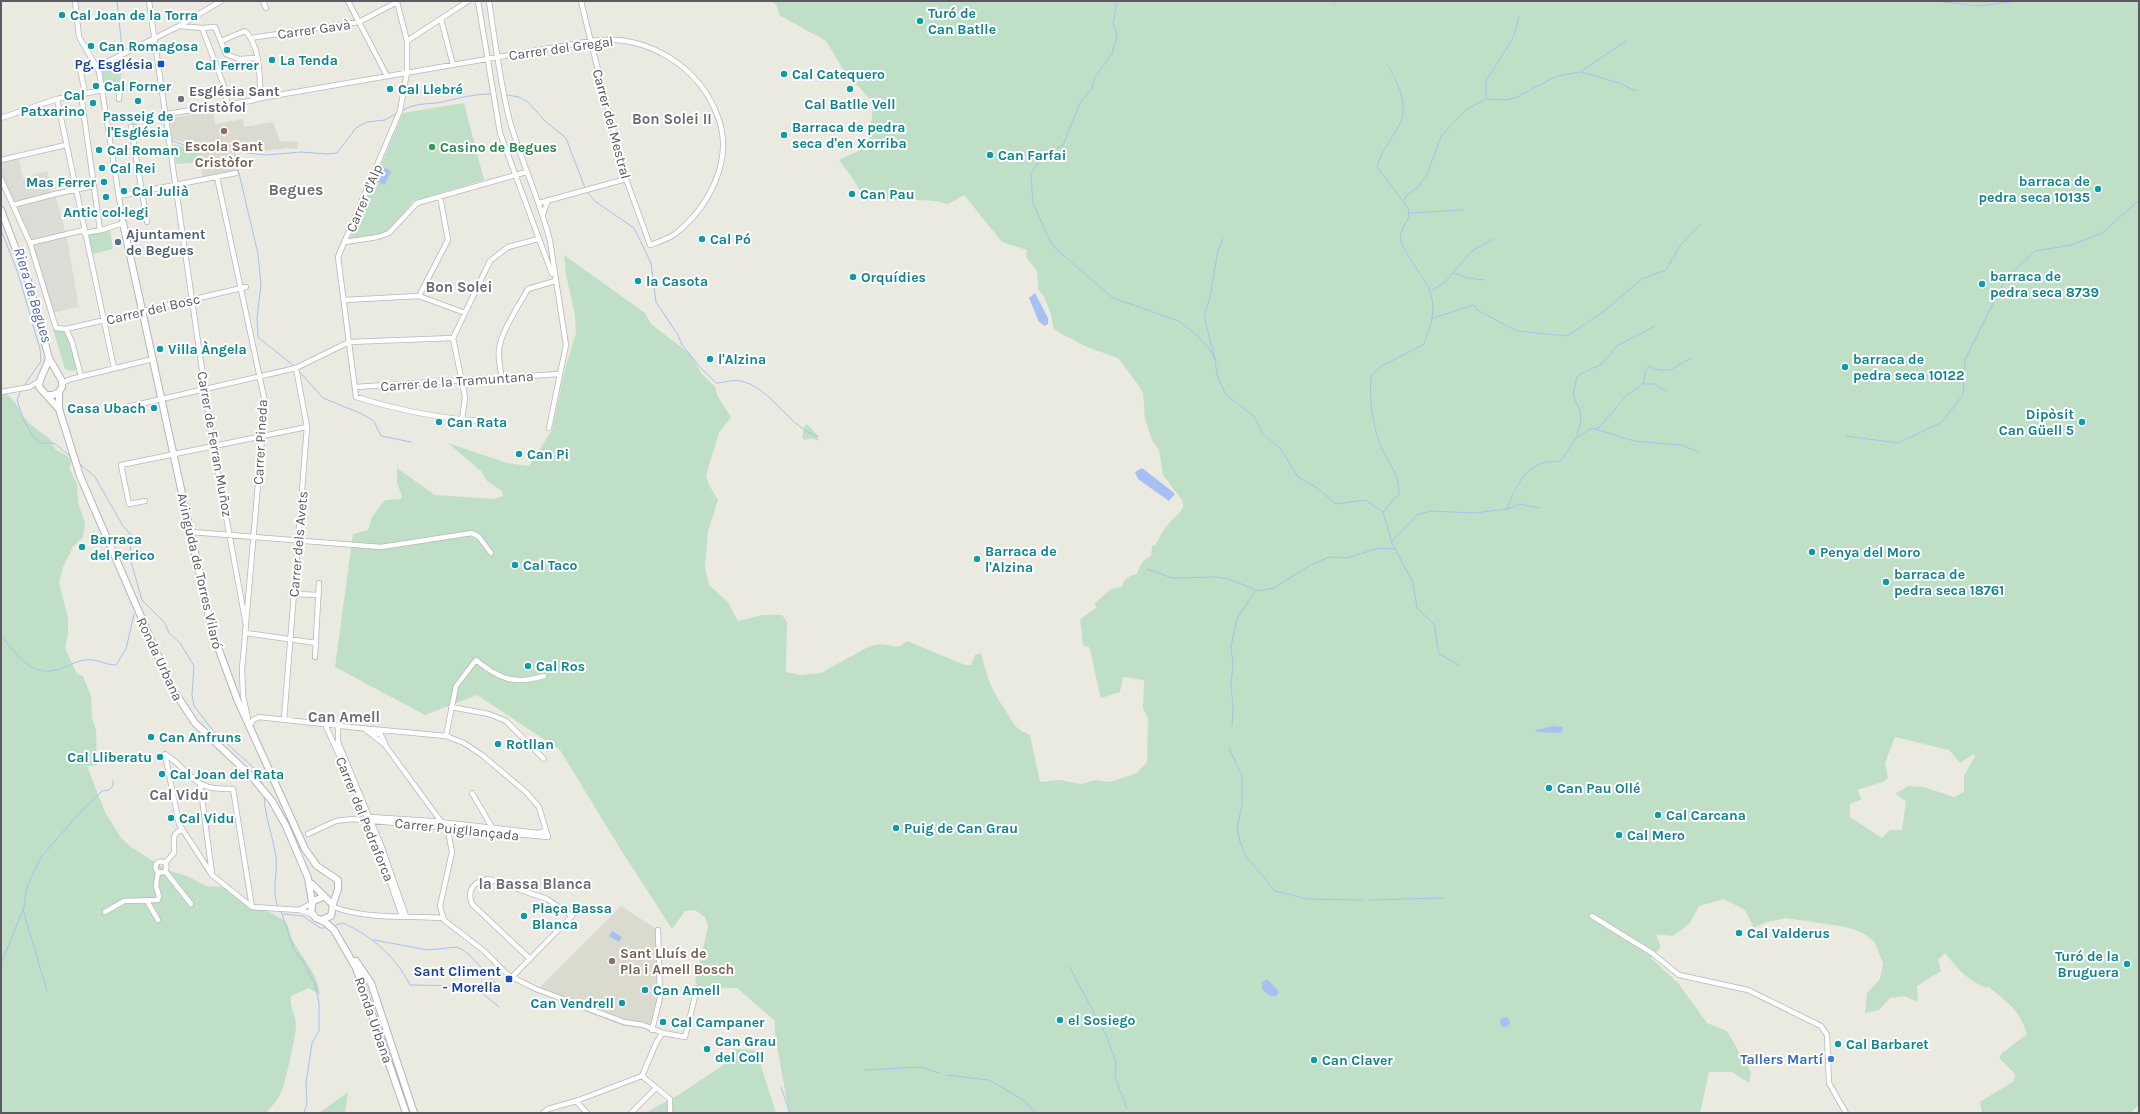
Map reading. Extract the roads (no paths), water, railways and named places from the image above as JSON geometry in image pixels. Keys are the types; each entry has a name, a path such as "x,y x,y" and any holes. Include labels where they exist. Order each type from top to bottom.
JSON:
{"main road":[{"path":"1,210 29,284 49,358 62,384"},
{"name":"Avinguda de Torres Vilaró","path":"123,223 212,631 219,653 305,849 317,866 337,878 337,892"},
{"path":"41,390 39,381 43,375 49,358"},
{"path":"43,375 50,372 58,375"},
{"name":"Ronda Urbana","path":"62,384 59,392 59,409 80,476 135,607 177,697 195,723 268,795 286,826 308,878 312,903 312,914 334,930 345,947 361,979 406,1113"},
{"name":"Ronda Urbana","path":"41,390 59,409"},
{"path":"47,395 54,395 59,392"},
{"name":"Ronda Urbana","path":"308,878 326,897 333,910 334,930"},
{"path":"312,903 316,898 326,897 337,892"},
{"path":"320,920 327,919 333,910 337,892"},
{"path":"345,947 370,983 414,1113"}],"street":[{"path":"30,243 100,230 123,223 103,90 97,66 79,37 75,1"},
{"name":"Carrer de Ferran Muñoz","path":"149,1 213,446 246,626"},
{"path":"97,66 191,20 221,1"},
{"path":"264,1 266,8"},
{"path":"348,1 387,76"},
{"path":"407,41 468,1"},
{"path":"478,1 500,134 538,239 555,281"},
{"path":"489,1 510,120 550,241 566,345 549,428"},
{"name":"Carrer del Mestral","path":"581,1 626,179 650,245"},
{"name":"Carrer Gavà","path":"221,42 245,31 251,38 359,22 397,2"},
{"name":"Carrer d'Alp","path":"397,2 407,41 407,72 401,108 338,257 356,397 396,410 462,420"},
{"path":"441,19 453,64"},
{"path":"179,26 202,28 215,27 226,54 239,59 257,58"},
{"path":"202,28 224,86 227,103"},
{"path":"251,38 257,58 261,98"},
{"name":"Carrer del Gregal","path":"166,114 227,103 250,101 407,72 591,41 623,39 656,50 677,63 695,77 712,103 720,121 722,136 721,162 709,197 674,234 650,245"},
{"path":"79,63 93,186 100,230"},
{"path":"119,100 120,87"},
{"path":"1,118 57,99 103,90"},
{"path":"57,99 75,190 114,368"},
{"path":"131,127 147,222"},
{"path":"1,160 66,145"},
{"path":"345,242 389,234 417,202 526,172"},
{"path":"119,196 236,173"},
{"name":"Carrer Pineda","path":"217,177 244,287 259,376 265,402 242,687 246,712 250,725"},
{"path":"1,179 39,266 56,328 66,329 72,342 81,376"},
{"path":"538,203 626,179"},
{"path":"13,205 93,186"},
{"path":"419,296 448,240 440,196"},
{"path":"542,214 548,200"},
{"path":"485,421 462,420 464,397 453,338 488,266 497,254 508,247 538,239"},
{"path":"502,378 499,363 500,344 515,311 528,289 555,281"},
{"name":"Carrer del Bosc","path":"66,329 244,287"},
{"path":"344,300 419,296 465,312"},
{"path":"127,406 295,368 349,342 453,338"},
{"path":"62,384 71,378 153,359"},
{"name":"Carrer dels Avets","path":"284,720 307,427 295,368"},
{"name":"Carrer de la Tramuntana","path":"355,387 560,374"},
{"path":"58,375 71,378"},
{"path":"1,392 28,387 39,381"},
{"path":"28,387 41,390"},
{"path":"145,501 130,504 121,465 307,427"},
{"path":"191,532 381,547 472,533 479,537 491,553"},
{"path":"315,657 319,583"},
{"path":"294,594 318,595"},
{"path":"246,633 316,643"},
{"path":"446,736 456,686 476,660 504,679 519,680 544,676"},
{"path":"451,707 489,714 506,721 544,759"},
{"path":"246,712 259,717 369,730 380,735 443,825 451,841 452,852 440,906 443,918 512,977 543,992 624,1022 643,1025 652,1030 685,1037 697,988"},
{"path":"250,725 253,720 259,717"},
{"name":"Carrer del Pedraforca","path":"325,724 369,819"},
{"name":"Carrer del Pedraforca","path":"338,726 338,742 369,819 404,916"},
{"path":"369,730 380,735 390,733 446,736 464,743 482,755 526,792 539,808 546,831"},
{"path":"385,743 390,733"},
{"path":"252,907 233,789 208,787 200,783 184,768 165,754 182,830 212,875 252,907 299,910 312,914"},
{"path":"200,783 212,875"},
{"path":"472,793 493,830"},
{"name":"Carrer Puigllançada","path":"308,834 336,821 369,819 493,830 548,837 546,831 538,833 493,830"},
{"path":"182,830 176,832 174,835 174,853 165,863 165,871 191,904"},
{"path":"105,912 124,901 155,901 159,898 156,886 158,872 156,870 156,864 160,861 165,863"},
{"path":"158,872 165,871"},
{"path":"512,977 530,959 572,916 547,899 489,879 480,880 472,886 470,894 472,904 530,959"},
{"path":"147,901 158,920"},
{"path":"299,910 312,903"},
{"path":"333,910 443,918"},
{"path":"1592,916 1652,953 1679,975 1744,988 1816,1023 1825,1031 1828,1039 1830,1083 1846,1113"},
{"path":"652,1030 660,998 658,930"},
{"path":"543,1113 548,1109 576,1101 642,1076 657,1041 663,1033"},
{"path":"642,1076 670,1099 670,1113"},
{"path":"630,1113 656,1088"},
{"path":"576,1101 587,1113"}],"water":[{"path":"384,168 391,171 385,185 378,182"},
{"path":"1035,293 1048,318 1048,324 1045,326 1039,322 1029,298"},
{"path":"1142,468 1175,494 1169,501 1138,479 1135,472"},
{"path":"1553,726 1562,727 1563,730 1561,733 1537,732 1535,730"},
{"path":"612,931 622,937 619,942 609,936"},
{"path":"1267,979 1278,990 1279,993 1276,996 1270,996 1262,989 1262,982"},
{"path":"1505,1017 1510,1022 1505,1027 1500,1022"}],"waterway":[{"path":"117,1 122,49"},
{"path":"1117,1 1113,24 1117,35 1112,54 1095,77 1092,89 1081,101 1063,145 1045,156 1034,168 1031,175 1033,203 1050,241 1057,250 1113,298 1179,321 1198,336 1211,351 1215,360 1217,375 1226,395 1254,416 1262,433 1280,448 1298,477 1317,488 1336,504 1365,500 1383,512"},
{"path":"1934,1 1979,6 2018,1"},
{"path":"1486,98 1486,81 1513,38 1519,17"},
{"path":"1404,200 1407,195 1418,187 1427,175 1441,136 1467,109 1486,99 1505,100 1515,98 1557,76 1580,72 1626,41"},
{"path":"1388,65 1400,92 1403,114 1395,133 1381,155 1377,167 1408,208 1409,213 1401,233 1401,242 1429,288 1432,297 1433,314 1424,344 1380,367 1371,376 1371,407 1375,428 1386,457 1396,474 1399,488 1399,494 1383,512 1392,543 1413,583 1417,608 1434,624 1439,654 1459,665"},
{"path":"1582,72 1619,83 1636,91"},
{"path":"403,110 408,107 418,105 442,102 473,95 491,94"},
{"path":"506,95 519,97 528,102 545,121 566,138 585,188"},
{"path":"171,140 193,149 231,145 247,153 266,155 301,152 327,154 337,153 356,128 367,122 385,120 397,113"},
{"path":"122,115 125,120 168,139"},
{"path":"233,148 258,254 261,285 257,318 258,337 294,366"},
{"path":"587,192 596,202 634,228 651,263 656,302 678,335 682,345 700,367 716,383 741,381 752,385 772,400 799,426 818,436"},
{"path":"1846,436 1898,443 1942,422 1963,395 1965,360 2005,280 2035,251 2072,245 2102,233 2139,200"},
{"path":"1410,213 1463,210"},
{"path":"1433,318 1474,305 1477,310 1517,331 1567,336 1603,312 1642,279 1666,270 1680,246 1701,224"},
{"name":"Riera de Begues","path":"1,230 18,273 40,349 41,361 24,386"},
{"path":"1215,359 1205,320 1205,312 1210,297 1218,250 1223,239"},
{"path":"1431,291 1445,282 1472,251 1494,239"},
{"path":"1453,273 1468,278 1484,280"},
{"path":"1577,436 1581,420 1580,411 1573,395 1577,377 1580,374 1602,364 1617,346 1655,326"},
{"path":"1392,541 1417,515 1431,511 1474,513 1507,509 1516,488 1524,476 1535,466 1542,463 1561,461 1576,438 1590,429 1599,428 1626,396 1643,384 1646,370 1649,366 1659,370 1670,370 1691,358"},
{"path":"299,371 323,398 360,413 374,421 381,436 411,442"},
{"path":"1644,384 1654,384 1666,391"},
{"name":"Riera de Begues","path":"21,390 17,400 24,421 34,438 40,443 54,443 71,457"},
{"path":"1595,429 1634,441 1681,445 1699,452"},
{"name":"Riera de Begues","path":"80,464 95,477 123,526 131,535 130,558 142,600 164,622 169,633 180,643 194,666 192,695 194,706 215,733 260,775 263,787"},
{"path":"1508,509 1520,504 1540,508"},
{"path":"1147,569 1172,578 1215,577 1229,579 1259,591 1274,588 1309,566 1329,557 1347,558 1379,548 1396,549"},
{"path":"1232,726 1233,708 1231,684 1233,664 1231,647 1237,618 1255,591"},
{"path":"2,636 24,662 39,670 56,670 81,661 89,660 116,665 126,649 134,614"},
{"path":"1229,748 1242,776 1242,805 1237,828 1240,842 1245,855 1275,891 1308,899 1362,900"},
{"path":"2,961 24,907 26,890 42,856 83,809 102,791 109,790 113,786 113,781"},
{"name":"Riera de Begues","path":"264,796 276,857 275,894 278,907"},
{"path":"1369,900 1443,898"},
{"path":"23,910 47,991"},
{"name":"Riera de Begues","path":"281,911 294,950 302,960 315,984 319,1003 319,1031 312,1043 306,1083 307,1103 304,1113"},
{"path":"283,914 303,916 320,928 325,928"},
{"path":"336,925 343,923 354,928 382,948 398,965 410,985 474,986 499,1007"},
{"path":"374,940 428,950 457,947 468,954 498,985"},
{"path":"1069,966 1107,1037 1116,1062 1115,1077 1127,1109"},
{"path":"864,1070 921,1067 939,1073"},
{"path":"947,1075 989,1080 1025,1101 1036,1113"},
{"path":"781,1087 790,1113"}],"place":[{"name":"Cal Joan de la Torra","path":"62,15"},
{"name":"Turó de Can Batlle","path":"920,21"},
{"name":"Can Romagosa","path":"91,46"},
{"name":"Cal Ferrer","path":"227,50"},
{"name":"La Tenda","path":"272,60"},
{"name":"Pg. Església","path":"161,64"},
{"name":"Cal Catequero","path":"784,74"},
{"name":"Cal Forner","path":"96,86"},
{"name":"Cal Llebré","path":"390,89"},
{"name":"Cal Batlle Vell","path":"850,89"},
{"name":"Església Sant Cristòfol","path":"181,99"},
{"name":"Passeig de l'Església","path":"138,101"},
{"name":"Cal Patxarino","path":"93,103"},
{"name":"Escola Sant Cristòfor","path":"224,131"},
{"name":"Barraca de pedra seca d'en Xorriba","path":"784,135"},
{"name":"Casino de Begues","path":"432,147"},
{"name":"Cal Roman","path":"99,150"},
{"name":"Can Farfai","path":"990,155"},
{"name":"Cal Rei","path":"102,168"},
{"name":"Mas Ferrer","path":"104,182"},
{"name":"barraca de pedra seca 10135","path":"2098,189"},
{"name":"Cal Julià","path":"124,191"},
{"name":"Can Pau","path":"852,194"},
{"name":"Antic col·legi","path":"106,197"},
{"name":"Cal Pó","path":"702,239"},
{"name":"Ajuntament de Begues","path":"118,242"},
{"name":"Orquídies","path":"853,277"},
{"name":"la Casota","path":"638,281"},
{"name":"barraca de pedra seca 8739","path":"1982,284"},
{"name":"Villa Àngela","path":"160,349"},
{"name":"l'Alzina","path":"710,359"},
{"name":"barraca de pedra seca 10122","path":"1845,367"},
{"name":"Casa Ubach","path":"154,408"},
{"name":"Can Rata","path":"439,422"},
{"name":"Dipòsit Can Güell 5","path":"2082,422"},
{"name":"Can Pi","path":"519,454"},
{"name":"Barraca del Perico","path":"82,547"},
{"name":"Penya del Moro","path":"1812,552"},
{"name":"Barraca de l'Alzina","path":"977,559"},
{"name":"Cal Taco","path":"515,565"},
{"name":"barraca de pedra seca 18761","path":"1886,582"},
{"name":"Cal Ros","path":"528,666"},
{"name":"Can Anfruns","path":"151,737"},
{"name":"Rotllan","path":"498,744"},
{"name":"Cal Lliberatu","path":"160,757"},
{"name":"Cal Joan del Rata","path":"162,774"},
{"name":"Can Pau Ollé","path":"1549,788"},
{"name":"Cal Carcana","path":"1658,815"},
{"name":"Cal Vidu","path":"171,818"},
{"name":"Puig de Can Grau","path":"896,828"},
{"name":"Cal Mero","path":"1619,835"},
{"name":"Plaça Bassa Blanca","path":"524,916"},
{"name":"Cal Valderus","path":"1739,933"},
{"name":"Sant Lluís de Pla i Amell Bosch","path":"612,961"},
{"name":"Turó de la Bruguera","path":"2127,964"},
{"name":"Sant Climent - Morella","path":"509,979"},
{"name":"Can Amell","path":"645,990"},
{"name":"Can Vendrell","path":"622,1003"},
{"name":"el Sosiego","path":"1060,1020"},
{"name":"Cal Campaner","path":"663,1022"},
{"name":"Cal Barbaret","path":"1838,1044"},
{"name":"Can Grau del Coll","path":"707,1049"},
{"name":"Tallers Martí","path":"1831,1059"},
{"name":"Can Claver","path":"1314,1060"}],"district":[{"name":"Bon Solei II","path":"672,119"},
{"name":"Begues","path":"296,189"},
{"name":"Bon Solei","path":"459,287"},
{"name":"Can Amell","path":"344,717"},
{"name":"Cal Vidu","path":"179,795"},
{"name":"la Bassa Blanca","path":"535,884"}]}
